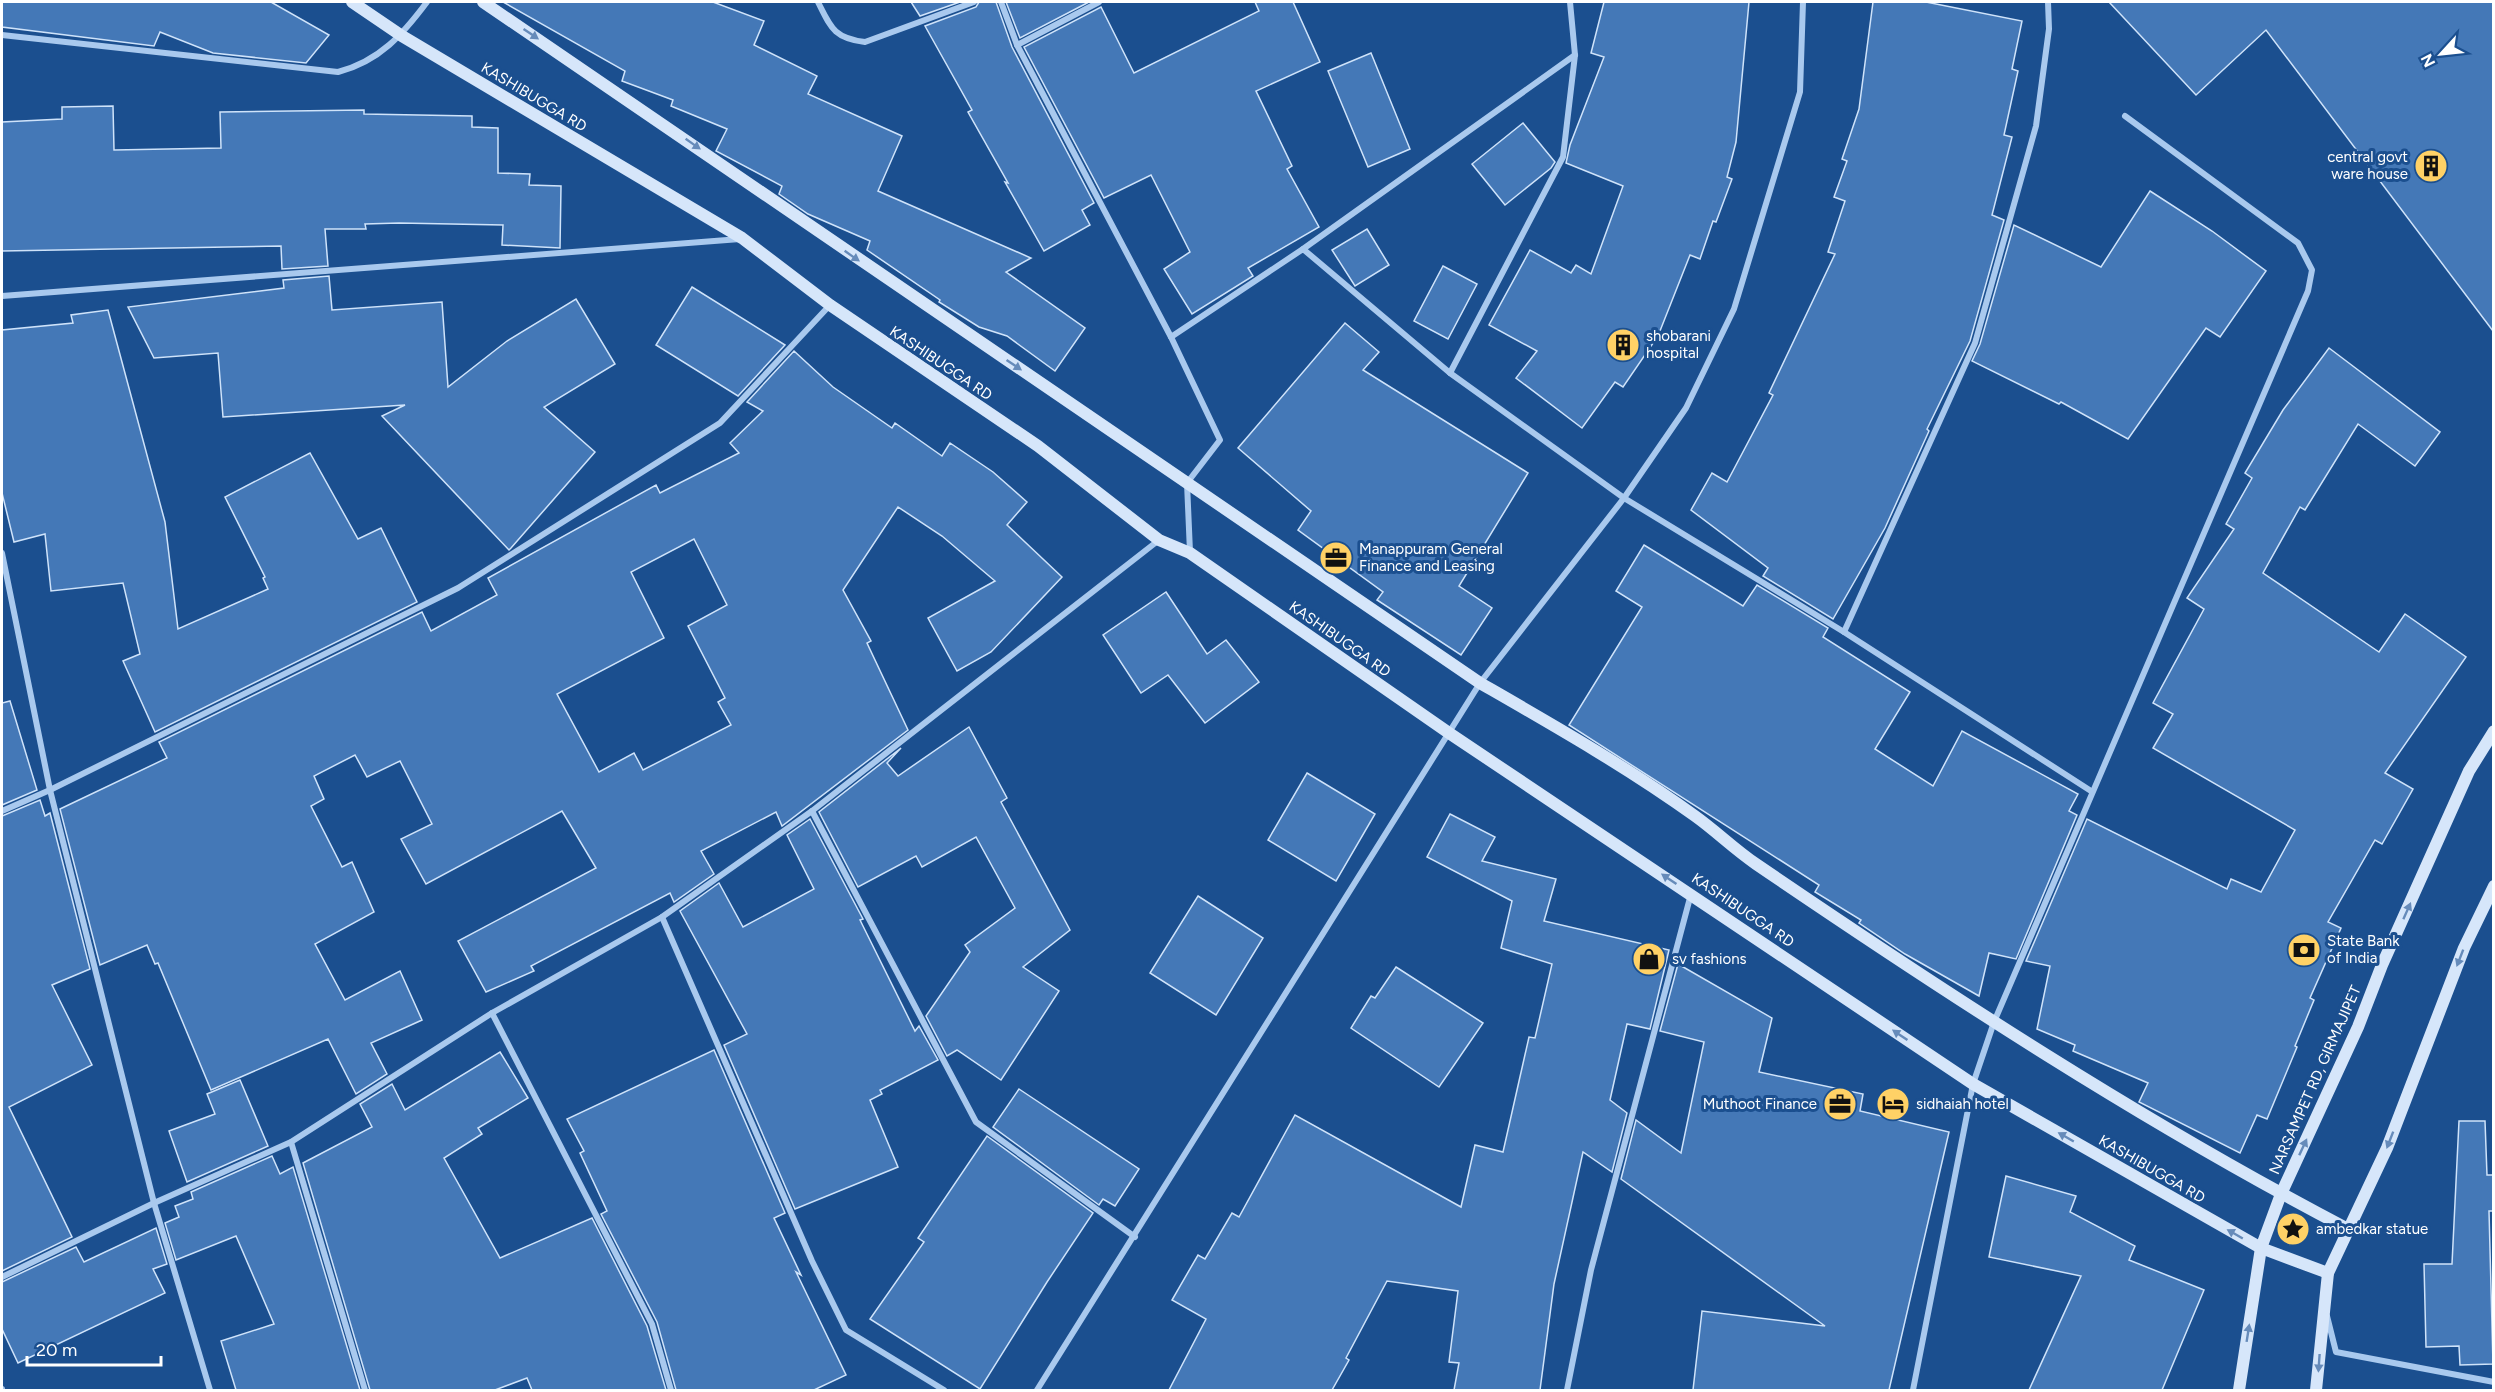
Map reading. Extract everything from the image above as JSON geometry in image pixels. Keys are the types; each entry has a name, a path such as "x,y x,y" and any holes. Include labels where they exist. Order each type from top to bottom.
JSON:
{"main road":[{"name":"KASHIBUGGA RD","path":"352,2 402,36 742,238 830,305 1038,446 1159,540 1190,553 1449,733 1973,1084 2261,1248 2328,1273"},
{"path":"483,2 1480,682 1579,741 1695,816 1752,862 1994,1022 2281,1194 2348,1229"},
{"name":"NARSAMPET RD, GIRMAJIPET","path":"2239,1390 2261,1248 2281,1194 2358,1027 2382,965 2469,771 2493,731"},
{"path":"2316,1390 2328,1273 2387,1148 2464,948 2493,886"}],"street":[{"path":"2,35 338,72 358,67 402,36 428,2"},
{"path":"818,2 832,29 847,39 865,42 974,2"},
{"path":"1001,2 1017,45 1172,337 1220,440 1187,483 1190,553"},
{"path":"1017,45 1099,2"},
{"path":"1450,373 1563,157 1575,55 1570,2"},
{"path":"1036,1390 1135,1237 1480,682 1624,498 1686,408 1734,309 1800,92 1803,2"},
{"path":"1844,632 1975,343 2036,126 2049,29 2048,2"},
{"path":"1172,337 1303,249 1575,55"},
{"path":"1913,1390 1973,1084 1994,1022 2091,791 2308,291 2312,270 2298,243 2125,116"},
{"path":"2,296 742,238"},
{"path":"1303,249 1450,373 1624,498 1844,632 2091,791"},
{"path":"2,811 50,790 458,588 506,560 720,423 830,305"},
{"path":"2,1277 154,1203 291,1142 492,1013 662,917 812,811 1159,540"},
{"path":"2,553 50,790 154,1203 210,1390"},
{"path":"812,811 976,1122 1135,1237"},
{"path":"1567,1390 1591,1270 1691,894"},
{"path":"662,917 812,1261 846,1330 944,1390"},
{"path":"492,1013 652,1324 671,1390"},
{"path":"291,1142 365,1390"},
{"path":"2324,1300 2336,1352 2493,1382"}],"building":[{"path":"2,2 271,2 329,35 306,63 213,53 160,32 154,46 2,27"},
{"path":"503,2 713,2 764,21 754,45 817,76 808,94 902,136 878,191 1031,258 1006,272 1085,328 1055,371 1007,336 979,327 939,302 940,300 867,250 870,241 808,214 779,194 782,186 716,151 727,129 671,106 673,100 622,81 625,71"},
{"path":"911,2 960,2 920,16"},
{"path":"979,2 996,2 1012,47 1094,203 1082,210 1090,225 1044,251 968,112 972,110 925,26 976,7"},
{"path":"1006,2 1089,2 1020,38"},
{"path":"1255,2 1293,2 1320,62 1256,91 1292,166 1287,169 1319,227 1248,268 1253,276 1192,314 1164,269 1190,252 1151,175 1104,198 1024,47 1101,7 1134,73 1259,11"},
{"path":"1604,2 1749,2 1736,142 1727,177 1732,179 1716,222 1713,221 1700,259 1690,255 1658,336 1623,387 1615,382 1582,428 1516,378 1537,351 1489,325 1530,250 1571,273 1576,265 1591,274 1623,186 1566,163 1570,145 1604,57 1591,53"},
{"path":"1873,2 1926,2 2022,21 2012,69 2018,71 2004,135 2012,137 1992,215 2004,220 1970,341 1927,429 1929,431 1885,528 1833,619 1763,576 1768,568 1691,510 1712,473 1727,482 1773,395 1769,393 1835,254 1828,252 1845,201 1834,197 1847,161 1842,159 1859,109"},
{"name":"central govt ware house","path":"2109,2 2493,2 2493,331 2266,30 2196,95"},
{"path":"1371,53 1410,149 1368,167 1328,71"},
{"path":"113,106 114,150 221,148 220,112 364,110 364,114 472,116 472,127 498,128 498,173 530,174 529,185 561,186 560,248 502,245 503,225 399,223 365,224 366,229 325,229 328,266 282,269 281,246 2,251 2,122 62,119 62,107"},
{"path":"1523,123 1555,162 1551,168 1505,205 1472,164"},
{"path":"2150,191 2212,231 2266,271 2220,337 2206,328 2128,439 2061,402 2059,404 1972,361 1980,344 2014,225 2101,267"},
{"path":"1367,229 1389,265 1355,286 1332,250"},
{"path":"1443,266 1477,284 1448,339 1414,321"},
{"path":"329,276 332,310 442,302 448,387 507,341 576,299 615,364 544,407 595,452 509,550 382,416 405,405 223,417 218,353 154,358 128,307 284,288 283,280"},
{"path":"692,287 785,345 738,396 656,345"},
{"path":"108,310 165,522 178,629 268,589 263,578 265,577 225,497 310,453 358,539 381,528 417,602 155,732 123,661 140,654 123,583 51,591 45,534 14,542 2,493 2,330 73,323 71,315"},
{"path":"1345,323 1379,352 1363,370 1528,473 1459,586 1492,608 1461,655 1377,600 1383,592 1298,530 1311,511 1238,448"},
{"path":"2329,348 2440,432 2415,466 2358,424 2305,510 2300,507 2263,573 2379,652 2405,614 2466,657 2385,773 2413,789 2382,844 2375,840 2328,922 2341,928 2310,998 2314,1000 2295,1046 2297,1047 2267,1119 2257,1115 2240,1153 2139,1102 2148,1083 2073,1051 2075,1045 2037,1029 2050,966 2026,961 2087,819 2227,889 2231,879 2261,892 2295,830 2153,748 2173,714 2153,703 2204,609 2187,598 2234,529 2226,524 2252,478 2245,473 2283,410"},
{"path":"794,351 833,387 892,428 895,423 942,456 950,443 993,472 1027,502 1007,525 1062,577 991,652 957,671 928,618 995,581 942,536 898,507 843,590 871,641 867,643 908,730 782,826 776,812 701,851 714,874 674,902 670,893 531,966 534,971 486,992 458,941 596,868 562,811 426,884 401,839 432,824 400,761 367,777 355,755 314,776 324,799 311,806 342,867 352,862 374,912 315,944 345,1000 400,971 422,1020 371,1043 387,1074 356,1094 328,1039 211,1090 158,963 155,964 147,945 100,965 60,809 167,758 159,742 422,612 431,631 497,595 488,578 656,485 660,493 739,453 730,443 763,411 747,402","holes":["694,539 727,605 688,626 725,698 718,702 731,725 643,770 634,753 599,772 557,694 664,638 631,572"]},
{"path":"1644,545 1743,606 1757,585 1828,628 1823,637 1910,692 1875,749 1933,786 1962,731 2078,794 2069,811 2077,815 2016,959 1989,953 1979,996 1905,954 1859,923 1861,920 1815,892 1819,885 1569,725 1642,607 1616,591"},
{"path":"1166,592 1207,654 1226,640 1259,682 1205,723 1168,675 1141,693 1103,635"},
{"path":"10,701 37,790 2,805 2,703"},
{"path":"969,727 1007,798 1001,802 1070,930 1023,967 1059,991 1001,1080 957,1050 947,1056 926,1016 970,952 965,945 1015,908 976,837 922,867 916,856 858,887 819,812 901,748 887,763 898,776"},
{"path":"1307,773 1375,814 1336,881 1268,840"},
{"path":"40,800 45,816 50,813 90,969 52,985 92,1065 9,1107 72,1237 2,1271 2,816"},
{"path":"1450,814 1495,837 1482,861 1556,879 1544,921 1669,950 1650,1029 1627,1024 1610,1100 1627,1113 1612,1172 1583,1152 1554,1284 1540,1390 1454,1390 1459,1363 1449,1362 1458,1291 1387,1281 1346,1358 1349,1360 1332,1390 1169,1390 1206,1319 1172,1300 1198,1255 1205,1259 1232,1213 1239,1217 1295,1115 1461,1207 1475,1145 1503,1152 1529,1037 1535,1038 1552,964 1501,948 1512,901 1427,857"},
{"path":"810,819 863,919 860,920 915,1031 919,1026 938,1060 880,1090 882,1094 870,1100 898,1167 795,1209 724,1045 747,1034 680,911 719,883 743,927 814,889 787,835"},
{"path":"1198,896 1263,938 1216,1015 1150,973"},
{"path":"1678,964 1772,1018 1759,1072 1863,1094 1860,1111 1949,1132 1889,1390 1693,1390 1702,1311 1825,1326 1621,1179 1636,1120 1681,1153 1704,1042 1660,1031"},
{"path":"1396,967 1483,1023 1439,1087 1351,1028 1371,996 1375,998"},
{"path":"714,1050 785,1213 774,1218 801,1275 796,1272 846,1375 814,1390 676,1390 657,1322 601,1214 607,1211 580,1153 584,1151 567,1119"},
{"path":"500,1052 528,1098 478,1128 482,1134 444,1158 500,1258 592,1218 647,1326 666,1390 532,1390 527,1378 495,1390 370,1390 303,1163 372,1127 360,1104 392,1084 405,1110"},
{"path":"240,1080 268,1146 187,1182 169,1131 215,1114 207,1094"},
{"path":"1019,1089 1139,1169 1115,1206 1103,1199 1099,1205 993,1127"},
{"path":"2459,1121 2485,1121 2487,1175 2493,1175 2493,1211 2489,1211 2493,1364 2460,1365 2459,1346 2426,1347 2424,1264 2452,1264"},
{"path":"987,1136 1093,1213 980,1389 870,1319 924,1242 918,1238"},
{"path":"272,1156 280,1174 293,1167 360,1390 236,1390 221,1341 274,1324 236,1236 176,1260 165,1223 179,1217 175,1206 193,1199 191,1192"},
{"path":"2006,1176 2076,1196 2070,1212 2135,1246 2129,1260 2204,1290 2162,1390 2029,1390 2081,1276 1989,1257"},
{"path":"156,1228 167,1264 153,1269 165,1293 18,1363 2,1329 2,1282 76,1247 84,1262"}],"place":[{"name":"central govt ware house","path":"2431,166"},
{"name":"shobarani hospital","path":"1623,345"},
{"name":"Manappuram General Finance and Leasing","path":"1336,558"},
{"name":"State Bank of India","path":"2304,950"},
{"name":"sv fashions","path":"1649,959"},
{"name":"Muthoot Finance","path":"1840,1104"},
{"name":"sidhaiah hotel","path":"1893,1104"},
{"name":"ambedkar statue","path":"2293,1229"}]}
